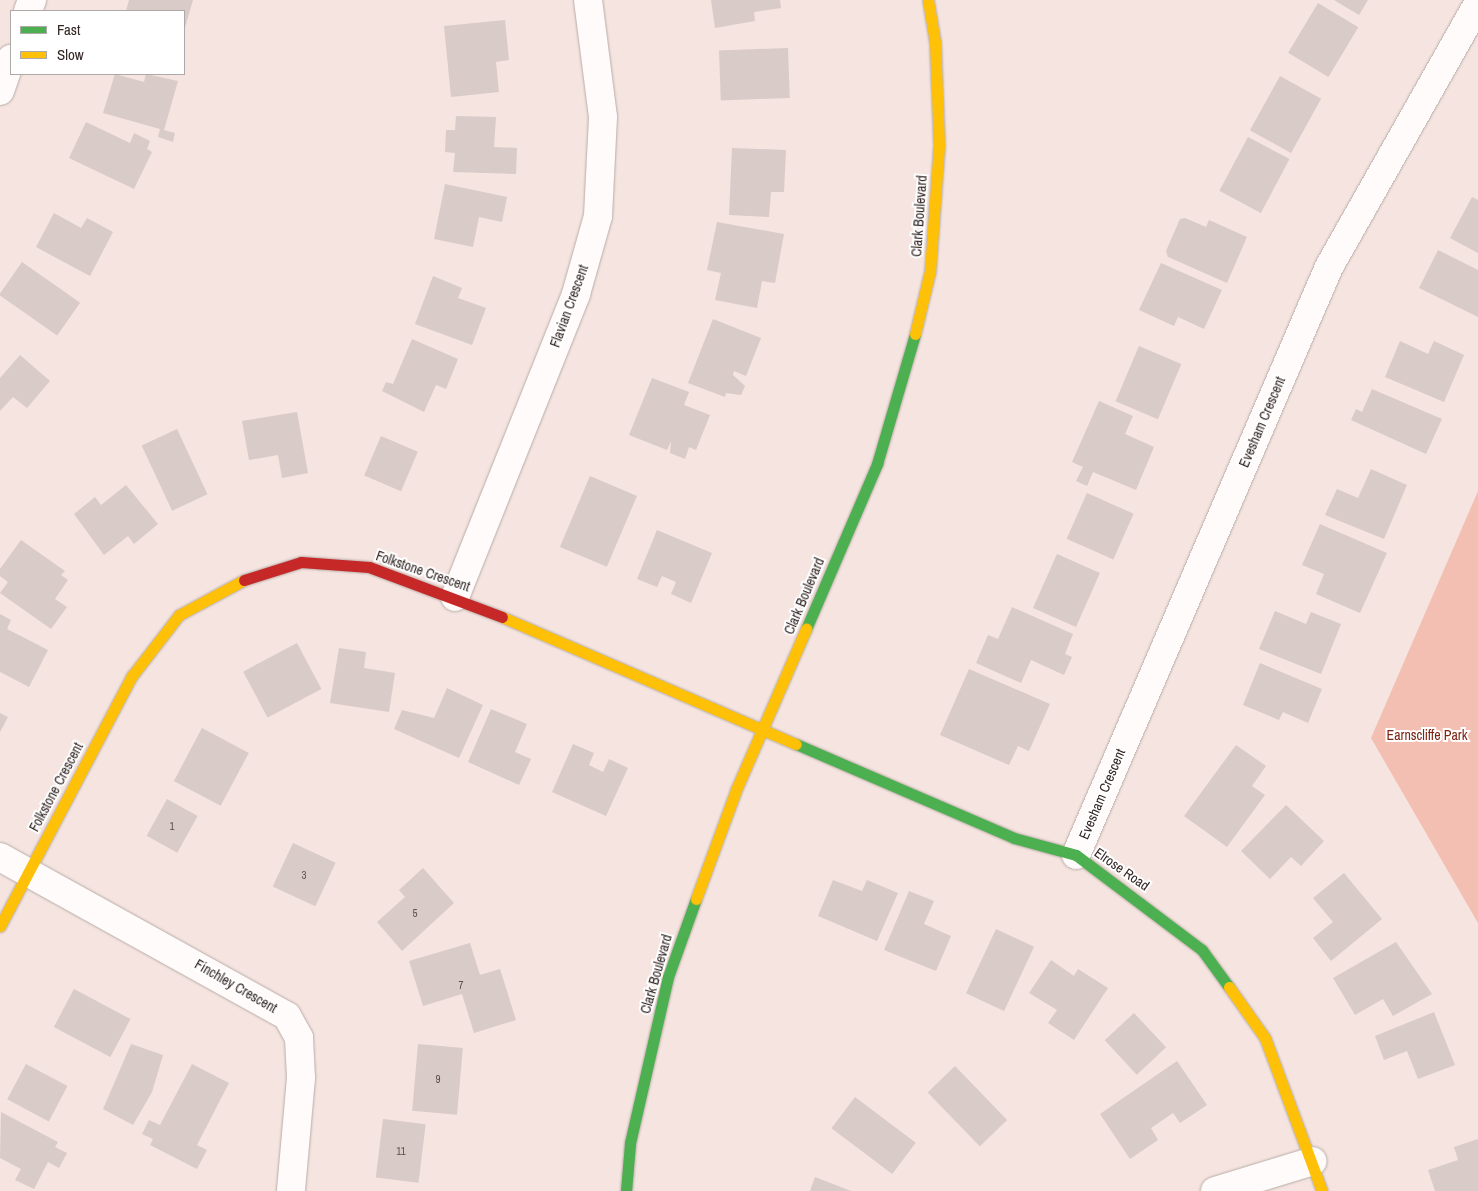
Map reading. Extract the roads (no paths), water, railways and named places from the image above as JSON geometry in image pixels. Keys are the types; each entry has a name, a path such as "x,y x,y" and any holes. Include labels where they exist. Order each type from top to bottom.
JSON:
{"street":[{"name":"Flavian Crescent","path":"454,597 576,294 598,216 603,117 588,0"},
{"name":"Clark Boulevard","path":"626,1191 630,1143 668,977 763,729 877,464 901,394 930,271 939,145 935,42 928,0"},
{"name":"Evesham Crescent","path":"1076,855 1329,267 1478,4"},
{"path":"0,91 10,62"},
{"name":"Folkstone Crescent","path":"0,926 132,676 179,615 245,580 301,562 369,567 454,597 763,729"},
{"name":"Elrose Road","path":"763,729 1014,838 1076,855 1202,950 1264,1038 1322,1191"},
{"path":"0,858 28,872"},
{"name":"Finchley Crescent","path":"28,872 287,1016 299,1038 301,1078 291,1191"},
{"path":"1215,1191 1312,1161"}],"park label":[{"name":"Earnscliffe Park","path":"1427,735"}]}
